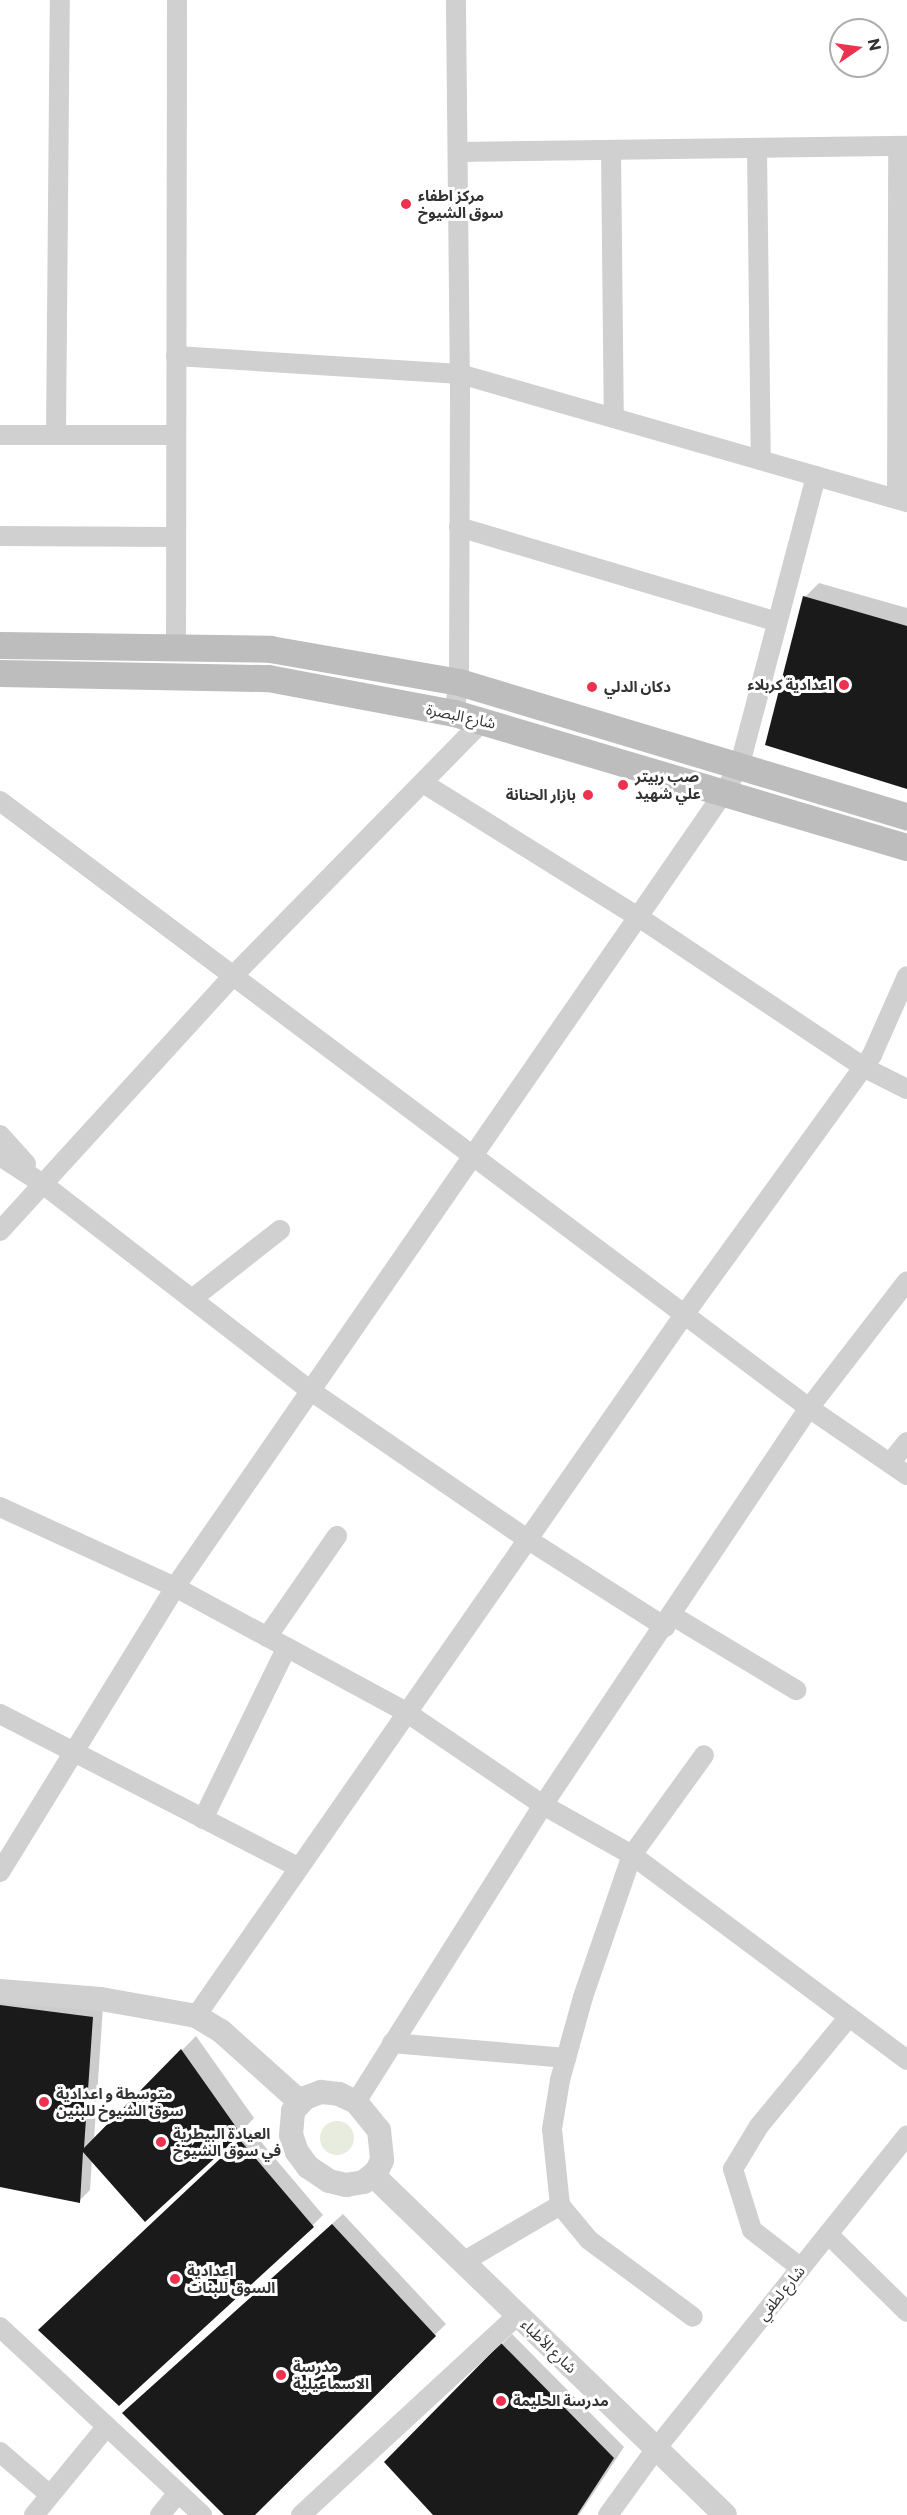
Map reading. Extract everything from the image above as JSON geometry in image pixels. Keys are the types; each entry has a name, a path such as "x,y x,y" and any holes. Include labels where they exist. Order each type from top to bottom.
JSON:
{"main road":[{"name":"شارع البصرة","path":"0,645 176,645 270,649 459,682 740,764 907,816"},
{"name":"شارع البصرة","path":"0,673 268,678 454,713 725,791 907,847"}],"street":[{"path":"56,435 60,0"},
{"path":"176,645 177,0"},
{"path":"454,713 459,682 460,374 456,0"},
{"path":"176,356 460,374 902,500 902,146 458,152"},
{"path":"757,149 761,460"},
{"path":"611,150 614,418"},
{"path":"0,435 176,435"},
{"path":"0,1872 71,1752 175,1587 725,791 740,764 775,621 816,476"},
{"path":"459,527 775,621"},
{"path":"0,536 175,537"},
{"path":"0,1231 232,977 484,720"},
{"path":"423,783 637,916 863,1067 907,1089"},
{"path":"0,801 809,1408 907,1474"},
{"path":"196,2016 684,1315 863,1067 907,976"},
{"path":"0,1135 43,1184"},
{"path":"0,1156 43,1184 311,1391 527,1539 669,1622 796,1690"},
{"path":"192,1299 280,1230"},
{"path":"356,2102 543,1805 669,1622 809,1408 907,1281"},
{"path":"890,1463 907,1442"},
{"path":"0,1506 175,1587 406,1712 543,1805 632,1855 907,2060"},
{"path":"267,1637 337,1536"},
{"path":"202,1819 287,1647"},
{"path":"0,1714 298,1867"},
{"path":"693,2317 589,2240 560,2205 552,2129 566,2058 632,1855 704,1755"},
{"path":"0,1991 101,1999 196,2016 221,2031 300,2102"},
{"path":"801,2268 752,2230 733,2169 759,2126 849,2017"},
{"path":"392,2043 566,2058"},
{"path":"327,2092 356,2102 369,2115 381,2136 382,2160 373,2175 346,2185 328,2181 308,2167 291,2135 291,2117 300,2102 315,2093 327,2092"},
{"name":"شارع لطفي","path":"608,2515 655,2450 907,2136"},
{"name":"شارع الأطباء","path":"373,2175 655,2450 725,2515"},
{"path":"463,2262 560,2205"},
{"path":"828,2234 907,2312"},
{"path":"301,2515 517,2316"},
{"path":"0,2326 202,2515"},
{"path":"34,2515 107,2426"},
{"path":"0,2452 50,2495"},
{"path":"160,2515 178,2493"}],"shaded area":[{"path":"337,2121 349,2126 354,2138 349,2150 337,2155 325,2150 320,2138 325,2126"}],"building":[{"name":"اعدادية كربلاء","path":"803,596 907,626 907,789 765,745"},
{"path":"0,2005 93,2017 84,2148 181,2049 241,2134 145,2222 83,2152 80,2203 0,2187"},
{"name":"اعدادية السوق للبنات","path":"240,2140 314,2227 119,2406 38,2330"},
{"name":"مدرسة الاسماعيلية","path":"332,2224 436,2336 255,2515 224,2515 122,2413"},
{"name":"مدرسة الحليمة","path":"501,2343 614,2458 577,2515 433,2515 384,2462"}],"place":[{"name":"مركز اطفاء سوق الشيوخ","path":"406,204"},
{"name":"اعدادية كربلاء","path":"844,685"},
{"name":"دكان الدلي","path":"592,687"},
{"name":"صب ربيتر علي شهيد","path":"623,785"},
{"name":"بازار الحنانة","path":"588,795"},
{"name":"متوسطة و اعدادية سوق الشيوخ للبنين","path":"44,2102"},
{"name":"العيادة البيطرية في سوق الشيوخ","path":"161,2142"},
{"name":"اعدادية السوق للبنات","path":"175,2279"},
{"name":"مدرسة الاسماعيلية","path":"281,2375"},
{"name":"مدرسة الحليمة","path":"501,2401"}]}
